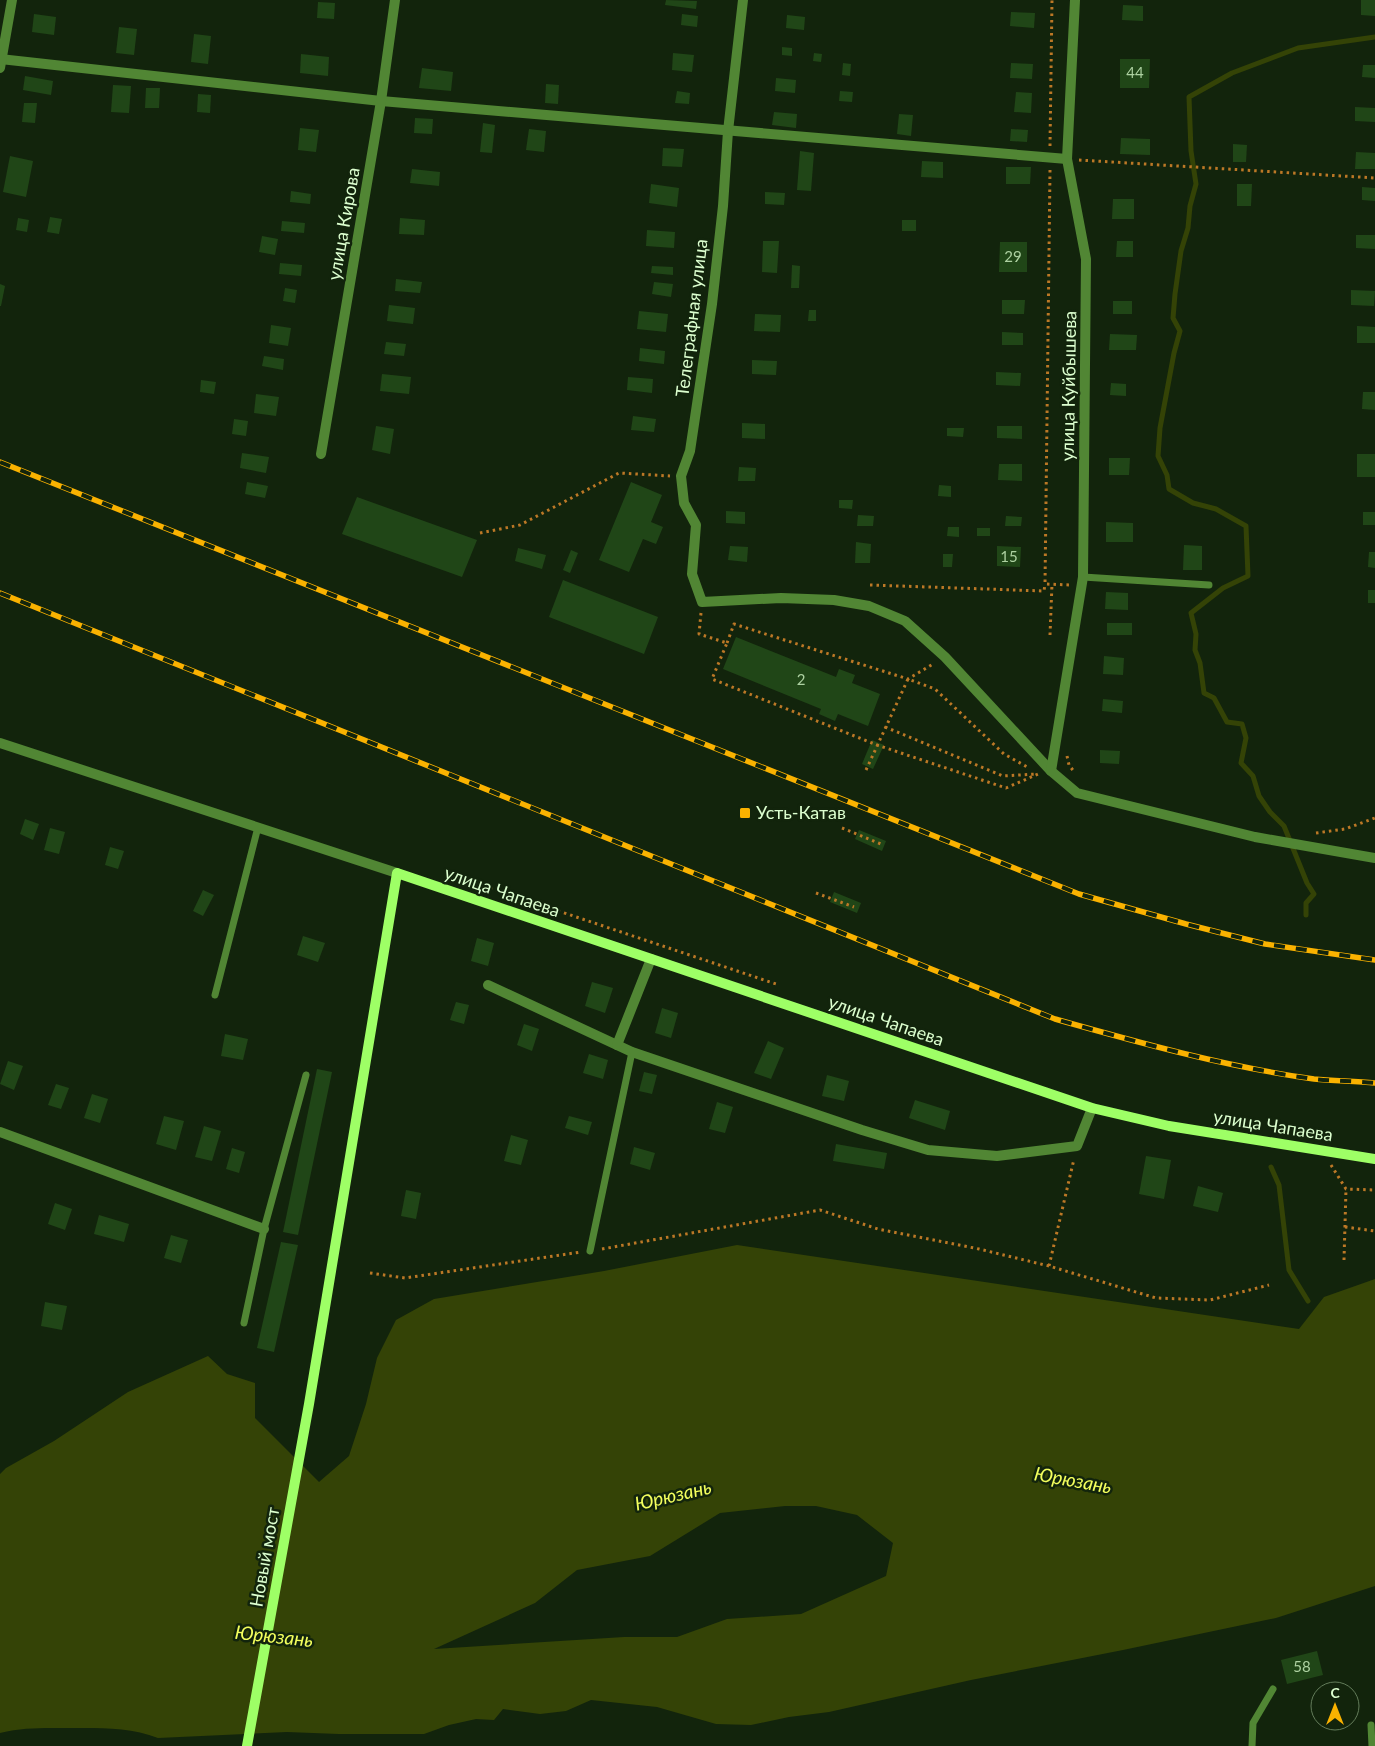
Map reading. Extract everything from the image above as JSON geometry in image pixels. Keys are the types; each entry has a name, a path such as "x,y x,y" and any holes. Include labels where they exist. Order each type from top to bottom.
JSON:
{"main road":[{"name":"улица Чапаева","path":"397,873 1092,1108 1169,1126 1375,1159"},
{"name":"Новый мост","path":"247,1746 309,1404 397,873"}],"street":[{"path":"12,0 1,62 381,100 1067,159"},
{"name":"улица Кирова","path":"321,454 381,100 395,0"},
{"name":"Телеграфная улица","path":"680,476 690,451 704,362 743,0"},
{"name":"улица Куйбышева","path":"1051,771 1082,581 1086,259 1067,159 1075,0"},
{"path":"680,476 684,503 696,525 692,574 702,602 790,599 834,600 869,606 905,621 945,657 1051,771 1077,792 1255,837 1375,858"},
{"path":"0,742 397,873"},
{"path":"617,1045 651,959"},
{"path":"488,986 632,1052 862,1130 928,1150 997,1156 1076,1146 1092,1108"},
{"path":"0,1132 264,1229"}],"lane":[{"path":"1082,581 1209,585"},
{"path":"215,994 258,827"},
{"path":"590,1251 632,1052"},
{"path":"244,1323 264,1229 306,1075"},
{"path":"1252,1746 1253,1723 1274,1689"},
{"path":"1370,1725 1372,1746"}],"path":[{"path":"870,585 1044,591 1052,0"},
{"path":"1067,159 1375,178"},
{"path":"480,533 520,526 619,473 680,476"},
{"path":"1045,584 1082,581"},
{"path":"1050,635 1052,584"},
{"path":"702,602 699,634 727,643"},
{"path":"1040,774 1004,754 935,689 734,624 712,679 877,745 1006,788 1051,771"},
{"path":"866,770 908,679 945,657"},
{"path":"885,727 1003,776 1040,774"},
{"path":"1065,748 1069,765 1080,778"},
{"path":"1312,834 1345,829 1375,818"},
{"path":"842,828 881,844"},
{"path":"816,893 854,907"},
{"path":"1048,1266 1076,1146"},
{"path":"1321,1150 1346,1189 1344,1260"},
{"path":"1346,1189 1375,1190"},
{"path":"370,1273 405,1278 590,1251 820,1210 878,1229 979,1249 1048,1266 1156,1298 1210,1300 1269,1285"},
{"path":"1345,1227 1375,1231"}],"water":[{"name":"Юрюзань","path":"737,1245 1299,1329 1324,1297 1375,1279 1375,1586 1276,1618 971,1680 829,1712 789,1717 751,1725 716,1724 657,1707 591,1700 566,1711 540,1714 503,1709 494,1720 476,1719 449,1725 424,1734 287,1732 158,1738 137,1732 104,1728 35,1728 0,1733 0,1474 6,1468 54,1441 128,1392 208,1356 227,1374 255,1383 255,1418 319,1482 349,1456 366,1404 377,1358 396,1320 434,1299 604,1271","holes":["785,1506 816,1506 857,1515 893,1543 886,1576 801,1614 727,1619 677,1637 624,1637 434,1649 535,1603 577,1570 650,1556 720,1513"]}],"building":[{"path":"666,0 697,1 696,9 665,5"},
{"path":"1361,0 1375,0 1375,16 1361,15"},
{"path":"318,2 335,3 334,19 317,18"},
{"path":"1123,5 1143,6 1143,21 1122,20"},
{"path":"1011,12 1035,13 1034,28 1010,26"},
{"path":"34,14 56,17 54,35 32,32"},
{"path":"682,14 698,16 697,27 681,25"},
{"path":"787,15 805,17 804,30 786,28"},
{"path":"119,27 137,29 134,55 116,53"},
{"path":"194,34 211,36 208,64 191,62"},
{"path":"782,47 792,48 792,56 782,55"},
{"path":"673,53 694,55 692,72 672,70"},
{"path":"814,53 822,54 821,62 813,61"},
{"path":"301,54 329,57 328,76 300,73"},
{"path":"1120,59 1150,59 1149,88 1120,88"},
{"path":"843,63 851,64 850,76 842,75"},
{"path":"1011,63 1033,64 1032,79 1010,78"},
{"path":"1363,65 1375,65 1375,78 1362,77"},
{"path":"422,68 453,72 451,91 419,88"},
{"path":"25,76 53,81 51,95 23,90"},
{"path":"776,78 796,80 795,93 775,91"},
{"path":"546,84 559,85 558,104 545,103"},
{"path":"113,85 131,86 129,113 111,112"},
{"path":"146,88 160,88 159,108 145,108"},
{"path":"677,91 690,93 689,104 675,103"},
{"path":"840,91 853,92 852,102 839,101"},
{"path":"1016,92 1032,93 1031,113 1014,112"},
{"path":"198,94 211,95 210,113 197,112"},
{"path":"24,103 37,103 35,123 22,122"},
{"path":"1355,107 1375,108 1375,122 1355,121"},
{"path":"774,112 797,114 796,128 772,125"},
{"path":"899,114 913,115 911,136 897,134"},
{"path":"415,118 433,119 432,134 414,133"},
{"path":"483,123 495,125 492,153 480,152"},
{"path":"300,128 319,130 316,152 298,150"},
{"path":"529,129 546,131 544,152 526,150"},
{"path":"1011,129 1028,130 1027,142 1010,141"},
{"path":"1121,138 1150,139 1150,155 1120,154"},
{"path":"1233,144 1247,145 1246,162 1233,162"},
{"path":"663,148 684,149 682,167 662,166"},
{"path":"800,151 814,153 811,191 797,190"},
{"path":"1356,152 1375,153 1375,169 1355,169"},
{"path":"10,156 33,161 26,197 3,192"},
{"path":"922,161 943,162 943,178 921,177"},
{"path":"1006,167 1031,167 1030,184 1006,184"},
{"path":"412,169 440,172 439,186 410,183"},
{"path":"651,184 679,188 677,207 649,203"},
{"path":"1237,184 1252,184 1251,206 1237,206"},
{"path":"1362,187 1375,188 1375,201 1362,200"},
{"path":"291,191 311,194 310,204 290,202"},
{"path":"765,192 785,193 784,205 765,204"},
{"path":"1113,199 1134,199 1134,219 1112,219"},
{"path":"50,217 62,219 59,234 47,232"},
{"path":"18,218 29,220 27,232 16,230"},
{"path":"400,218 425,220 424,235 399,234"},
{"path":"902,220 916,220 916,231 902,231"},
{"path":"282,221 305,223 304,233 281,231"},
{"path":"647,230 675,232 674,248 646,246"},
{"path":"1356,235 1375,235 1375,249 1356,248"},
{"path":"262,236 278,239 275,255 259,252"},
{"path":"763,241 779,241 777,273 762,272"},
{"path":"1117,241 1133,241 1133,257 1116,257"},
{"path":"1000,242 1027,242 1027,272 999,272"},
{"path":"280,263 302,265 301,276 279,274"},
{"path":"792,265 800,266 799,288 791,288"},
{"path":"652,266 673,267 673,275 651,273"},
{"path":"396,279 422,282 420,293 395,291"},
{"path":"654,282 673,284 671,297 652,294"},
{"path":"0,284 5,286 1,306 0,306"},
{"path":"285,288 297,290 295,303 283,301"},
{"path":"1351,290 1375,291 1374,306 1351,305"},
{"path":"1002,300 1025,300 1024,314 1002,314"},
{"path":"1113,301 1132,301 1132,314 1113,314"},
{"path":"389,305 415,308 413,324 387,321"},
{"path":"809,310 816,310 816,321 808,321"},
{"path":"639,311 668,314 666,332 637,329"},
{"path":"755,314 781,315 780,332 754,331"},
{"path":"271,325 291,328 288,346 269,343"},
{"path":"1357,326 1375,327 1375,343 1357,343"},
{"path":"1002,332 1023,333 1023,345 1002,345"},
{"path":"1110,334 1137,335 1136,350 1109,350"},
{"path":"386,342 406,344 404,356 384,354"},
{"path":"640,348 665,351 664,364 639,361"},
{"path":"264,356 284,359 283,370 262,366"},
{"path":"752,360 777,361 776,375 752,374"},
{"path":"996,372 1021,373 1020,386 996,385"},
{"path":"382,374 411,377 409,394 380,391"},
{"path":"628,377 653,379 652,393 627,390"},
{"path":"201,380 216,382 214,394 200,392"},
{"path":"1111,383 1126,384 1126,396 1110,395"},
{"path":"1363,392 1375,392 1375,410 1362,409"},
{"path":"256,394 279,397 276,416 254,413"},
{"path":"633,416 656,419 654,432 631,430"},
{"path":"234,419 248,421 246,436 232,434"},
{"path":"742,423 765,424 765,439 742,438"},
{"path":"376,426 394,429 390,454 372,450"},
{"path":"997,426 1022,426 1022,439 997,438"},
{"path":"947,428 964,428 963,437 947,436"},
{"path":"242,453 269,457 266,473 240,468"},
{"path":"1357,454 1375,454 1375,477 1357,477"},
{"path":"1109,458 1130,458 1129,475 1109,475"},
{"path":"999,464 1022,464 1022,481 998,480"},
{"path":"739,467 756,468 755,481 738,481"},
{"path":"247,482 268,486 265,498 245,494"},
{"path":"631,482 662,495 651,522 663,527 656,544 643,539 629,572 599,560"},
{"path":"939,485 951,486 951,497 938,496"},
{"path":"357,497 477,540 462,577 342,534"},
{"path":"839,500 853,500 852,509 839,508"},
{"path":"726,511 745,512 745,524 726,523"},
{"path":"1363,512 1375,512 1375,525 1363,525"},
{"path":"858,515 874,516 873,526 857,526"},
{"path":"1006,516 1022,517 1021,526 1005,526"},
{"path":"1106,522 1133,523 1133,542 1106,542"},
{"path":"948,527 959,527 959,537 947,536"},
{"path":"977,528 990,528 990,536 977,536"},
{"path":"856,542 871,544 870,563 855,563"},
{"path":"1184,545 1202,546 1202,570 1183,570"},
{"path":"730,546 748,547 747,562 728,560"},
{"path":"997,546 1021,547 1020,567 997,566"},
{"path":"518,548 546,555 542,569 515,561"},
{"path":"571,550 578,553 570,573 563,570"},
{"path":"1369,552 1375,552 1375,568 1368,567"},
{"path":"943,554 953,554 952,567 943,567"},
{"path":"563,580 658,617 644,654 549,617"},
{"path":"1368,590 1375,590 1375,603 1368,603"},
{"path":"1106,592 1128,593 1128,610 1105,609"},
{"path":"1107,623 1132,623 1132,635 1107,635"},
{"path":"736,637 836,677 839,669 855,675 852,683 880,694 868,726 838,714 835,721 819,714 821,709 723,669"},
{"path":"1104,656 1124,658 1123,675 1103,674"},
{"path":"1103,699 1123,701 1122,713 1102,711"},
{"path":"872,740 884,745 873,769 862,764"},
{"path":"1100,750 1120,751 1119,764 1100,763"},
{"path":"25,819 39,824 33,840 20,834"},
{"path":"50,828 65,832 59,854 44,850"},
{"path":"859,830 886,841 882,851 855,839"},
{"path":"110,847 124,851 118,869 105,865"},
{"path":"203,890 214,895 203,916 193,911"},
{"path":"834,892 861,903 857,913 830,902"},
{"path":"303,936 325,943 318,962 297,955"},
{"path":"477,938 494,943 488,966 471,961"},
{"path":"592,982 613,988 605,1013 585,1006"},
{"path":"456,1002 469,1005 464,1024 450,1020"},
{"path":"662,1008 678,1013 671,1038 655,1033"},
{"path":"524,1024 539,1029 532,1051 517,1045"},
{"path":"225,1034 248,1039 243,1060 221,1056"},
{"path":"768,1041 784,1048 771,1079 754,1073"},
{"path":"589,1054 608,1060 603,1079 583,1073"},
{"path":"8,1061 23,1066 14,1090 0,1084"},
{"path":"317,1069 332,1072 298,1235 283,1232"},
{"path":"644,1072 657,1075 652,1094 639,1091"},
{"path":"827,1075 849,1081 844,1101 822,1096"},
{"path":"56,1084 69,1088 61,1109 48,1105"},
{"path":"92,1094 108,1099 100,1123 84,1118"},
{"path":"915,1100 950,1111 945,1130 909,1118"},
{"path":"717,1102 733,1107 725,1133 709,1129"},
{"path":"164,1116 184,1121 176,1150 156,1144"},
{"path":"569,1116 592,1122 588,1135 565,1128"},
{"path":"204,1126 221,1131 212,1161 195,1157"},
{"path":"511,1135 528,1140 521,1165 504,1161"},
{"path":"836,1144 887,1153 884,1169 833,1161"},
{"path":"634,1147 655,1153 650,1170 630,1164"},
{"path":"232,1148 245,1152 239,1173 226,1169"},
{"path":"1146,1156 1171,1160 1164,1199 1139,1194"},
{"path":"1198,1186 1223,1193 1218,1212 1193,1206"},
{"path":"406,1190 421,1193 416,1219 401,1216"},
{"path":"55,1203 72,1209 65,1230 48,1224"},
{"path":"99,1215 129,1224 124,1242 94,1234"},
{"path":"171,1235 188,1240 181,1263 164,1258"},
{"path":"281,1242 298,1245 274,1352 257,1348"},
{"path":"45,1302 67,1306 62,1330 41,1326"},
{"path":"1317,1651 1323,1675 1287,1684 1281,1660"}],"waterway":[{"path":"1306,915 1306,903 1314,894 1307,883 1284,826 1270,812 1259,796 1253,776 1241,763 1246,738 1242,724 1227,722 1214,698 1204,693 1200,663 1195,650 1196,634 1191,613 1223,588 1248,576 1246,526 1216,509 1193,503 1169,489 1167,475 1158,456 1160,428 1180,331 1173,318 1175,294 1181,251 1188,228 1190,206 1196,184 1191,151 1189,97 1232,73 1298,48 1375,37"},
{"path":"1271,1167 1279,1185 1289,1270 1308,1301"}],"railway":[{"path":"0,462 1079,894 1265,944 1375,960"},
{"path":"0,593 1055,1019 1151,1045 1249,1068 1314,1079 1375,1083"}],"place":[{"name":"Усть-Катав","path":"745,813"}]}
